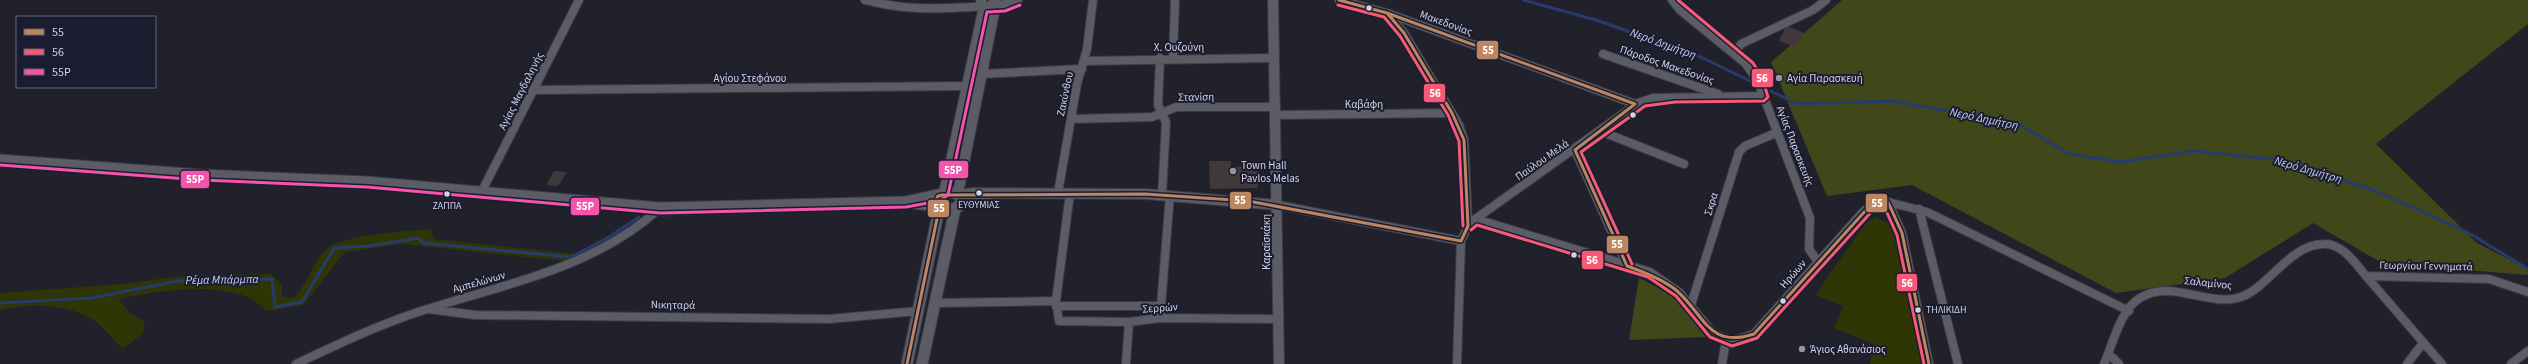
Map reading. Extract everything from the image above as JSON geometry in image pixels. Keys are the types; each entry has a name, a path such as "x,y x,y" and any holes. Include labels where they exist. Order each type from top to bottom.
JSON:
{"main road":[{"path":"0,160 201,176 305,178 482,191 660,208 958,201"},
{"path":"940,201 946,211 958,201"},
{"path":"907,364 940,201"},
{"path":"922,364 958,201"}],"street":[{"name":"Αγίας Μαγδαληνής","path":"482,191 579,0"},
{"path":"865,0 893,9 910,10 1018,0"},
{"name":"Ζακύνθου","path":"1058,193 1071,119 1084,61 1093,0"},
{"path":"1173,58 1175,0"},
{"name":"Καραϊσκάκη","path":"1273,0 1278,206 1279,364"},
{"name":"Μακεδονίας","path":"1339,0 1387,14 1635,104"},
{"name":"Αγίας Παρασκευής","path":"1672,0 1680,10 1734,54 1752,71 1778,132 1810,218 1810,253 1818,262"},
{"path":"1734,54 1741,44 1813,10 1826,0"},
{"path":"940,201 967,86 982,3"},
{"path":"995,3 958,201 1000,193 1166,195 1242,200 1461,241"},
{"path":"1387,14 1404,33 1452,113 1464,140 1468,226"},
{"name":"Πάροδος Μακεδονίας","path":"1603,54 1724,96"},
{"path":"1160,58 1158,105 1166,122 1166,195 1162,306 1160,318"},
{"name":"Χ. Ουζούνη","path":"1084,61 1160,58 1274,58"},
{"path":"982,74 1082,69"},
{"name":"Αγίου Στεφάνου","path":"533,90 967,86"},
{"name":"Παύλου Μελά","path":"1457,364 1461,241 1468,226 1575,150 1635,104 1658,98 1724,96 1762,92"},
{"name":"Στανίση","path":"1071,119 1152,117 1162,115 1176,108 1276,111"},
{"name":"Καβάφη","path":"1276,111 1452,113"},
{"path":"1600,131 1684,164"},
{"name":"Σκρα","path":"1691,305 1739,152 1742,148 1778,132"},
{"path":"1575,150 1627,266"},
{"path":"1056,303 1070,193"},
{"path":"1888,202 1902,233 1929,364"},
{"name":"Ηρώων","path":"1726,340 1744,340 1754,334 1867,209 1876,203 1888,202 1919,209 1949,221 2129,311"},
{"name":"Αμπελώνων","path":"296,364 375,328 428,309 541,274 588,256 636,229 660,208"},
{"path":"1919,209 1958,364"},
{"path":"1476,219 1650,272 1666,282 1691,305 1713,332 1726,340 1722,364"},
{"name":"Σαλαμίνος","path":"2104,364 2129,311 2138,299 2149,294 2167,291 2224,298 2244,296 2305,248 2319,242 2331,244 2343,250 2366,276"},
{"name":"Γεωργίου Γεννηματά","path":"2366,276 2488,279 2528,292"},
{"name":"Γεωργίου Γεννηματά","path":"2366,276 2442,364"},
{"name":"Σερρών","path":"935,303 1056,303 1162,306"},
{"name":"Σερρών","path":"1056,303 1057,316 1062,322 1129,322 1160,318 1278,319"},
{"name":"Νικηταρά","path":"428,309 475,315 829,319 865,318 878,313 918,311"},
{"path":"1126,364 1129,322"},
{"path":"2407,364 2423,343"},
{"path":"2511,364 2528,351"},
{"path":"2109,354 2119,364"}],"green space":[{"path":"1842,0 2528,0 2528,24 2376,144 2477,243 2528,269 2528,275 2382,263 2313,223 2225,278 2116,293 1912,185 1827,196 1771,62"},
{"path":"1876,217 1886,222 1894,230 1922,364 1870,364 1873,344 1834,328 1843,306 1815,295 1866,223"},
{"path":"431,229 434,239 576,254 566,261 401,244 345,252 303,305 267,311 248,297 233,292 200,289 183,289 149,293 118,299 130,313 145,322 143,333 123,349 95,321 85,315 73,311 49,306 23,306 0,310 0,293 123,284 182,276 270,274 282,284 282,297 294,298 303,286 322,253 334,244 376,234"},
{"path":"1639,278 1680,301 1696,316 1708,337 1629,340"}],"building":[{"path":"1789,27 1804,33 1796,47 1779,41 1785,29"},
{"name":"Town Hall Pavlos Melas","path":"1209,161 1231,161 1231,167 1257,166 1258,188 1210,189"},
{"path":"554,171 567,172 558,186 546,185"}],"waterway":[{"name":"Νερό Δημήτρη","path":"1523,0 1596,20 1703,58 1797,104 1892,101 2017,123 2069,154 2120,162 2193,151 2281,160 2374,190 2467,232 2528,269"},
{"name":"Ρέμα Μπάρμπα","path":"661,215 713,213"},
{"name":"Ρέμα Μπάρμπα","path":"0,303 91,298 178,281 272,279 275,307 302,302 334,248 368,246 418,238 423,243 571,257 609,237 639,217"}],"transit line":[{"name":"55","path":"1339,0 1387,13 1635,104"},
{"name":"56","path":"1632,264 1581,152 1645,106 1675,102 1764,101 1768,97 1762,77 1753,63 1678,0"},
{"name":"55Ρ","path":"0,165 201,180 367,187 660,213 906,207 939,201 948,195 987,12 1005,11 1020,5"},
{"name":"56","path":"1338,5 1384,17 1400,36 1448,115 1459,141 1463,226"},
{"name":"55","path":"907,364 939,209 935,202 938,196 951,193 1145,194 1248,201 1461,241 1468,226 1464,140 1452,113 1404,33 1387,13"},
{"name":"55","path":"1635,104 1575,150 1627,266 1653,276 1677,291 1702,320 1718,335 1728,339 1740,339 1754,334 1867,209 1876,203 1888,202 1902,233 1929,364"},
{"name":"56","path":"1883,204 1897,235 1924,364"},
{"name":"56","path":"1471,230 1477,225 1648,277 1676,296 1710,337 1732,346 1757,338 1874,209 1889,207"}],"place":[{"name":"Αγία Παρασκευή","path":"1779,78"},
{"name":"Town Hall Pavlos Melas","path":"1233,171"},
{"name":"ΕΥΘΥΜΙΑΣ","path":"979,193"},
{"name":"ΖΑΠΠΑ","path":"447,194"},
{"name":"ΤΗΛΙΚΙΔΗ","path":"1918,310"},
{"name":"Άγιος Αθανάσιος","path":"1802,349"}]}
